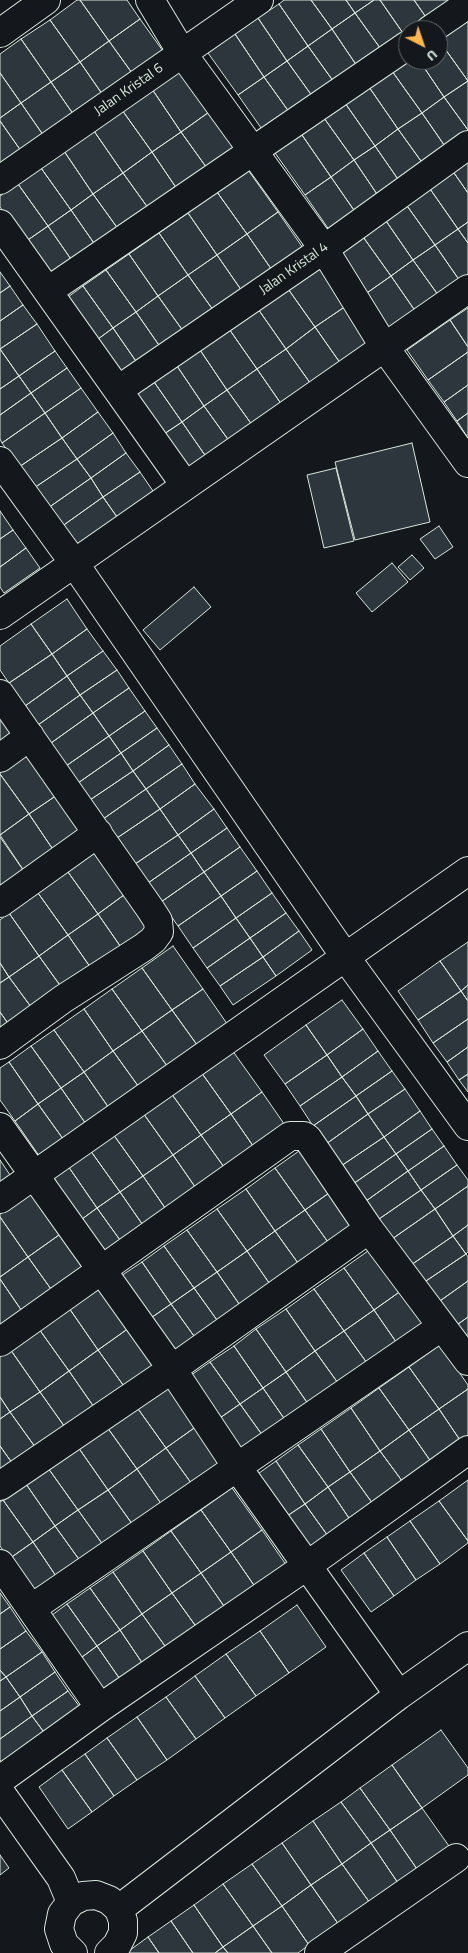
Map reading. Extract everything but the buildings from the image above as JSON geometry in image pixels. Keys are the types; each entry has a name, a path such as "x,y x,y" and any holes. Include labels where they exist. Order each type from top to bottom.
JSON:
{"street":[{"path":"0,33 46,0"},
{"path":"150,0 182,53 324,249 385,348 468,463"},
{"name":"Jalan Kristal 6","path":"0,180 259,0"},
{"path":"445,20 468,4"},
{"path":"48,291 398,52"},
{"name":"Jalan Kristal 4","path":"118,390 324,249 468,146"},
{"path":"0,224 185,485"},
{"path":"0,615 468,289"},
{"path":"0,461 74,563 346,958 468,1126"},
{"path":"0,694 158,922 159,932 154,940 63,999 0,1045"},
{"path":"0,758 30,736"},
{"path":"0,903 98,833"},
{"path":"0,1199 346,958 466,877"},
{"path":"0,1127 400,1695"},
{"path":"0,1342 290,1136 304,1136 308,1139 370,1230 468,1361"},
{"path":"0,1486 172,1369 370,1230"},
{"path":"32,1608 441,1327"},
{"path":"0,1780 100,1708 308,1565 468,1450"},
{"path":"0,1564 100,1708"},
{"path":"118,1909 400,1695 468,1646"},
{"path":"0,1792 60,1878 71,1902"},
{"path":"319,1953 456,1858"},
{"path":"63,1950 60,1929 62,1914 71,1902 83,1896 96,1895 109,1900 118,1909 123,1920 123,1933 117,1945 109,1953"}]}
